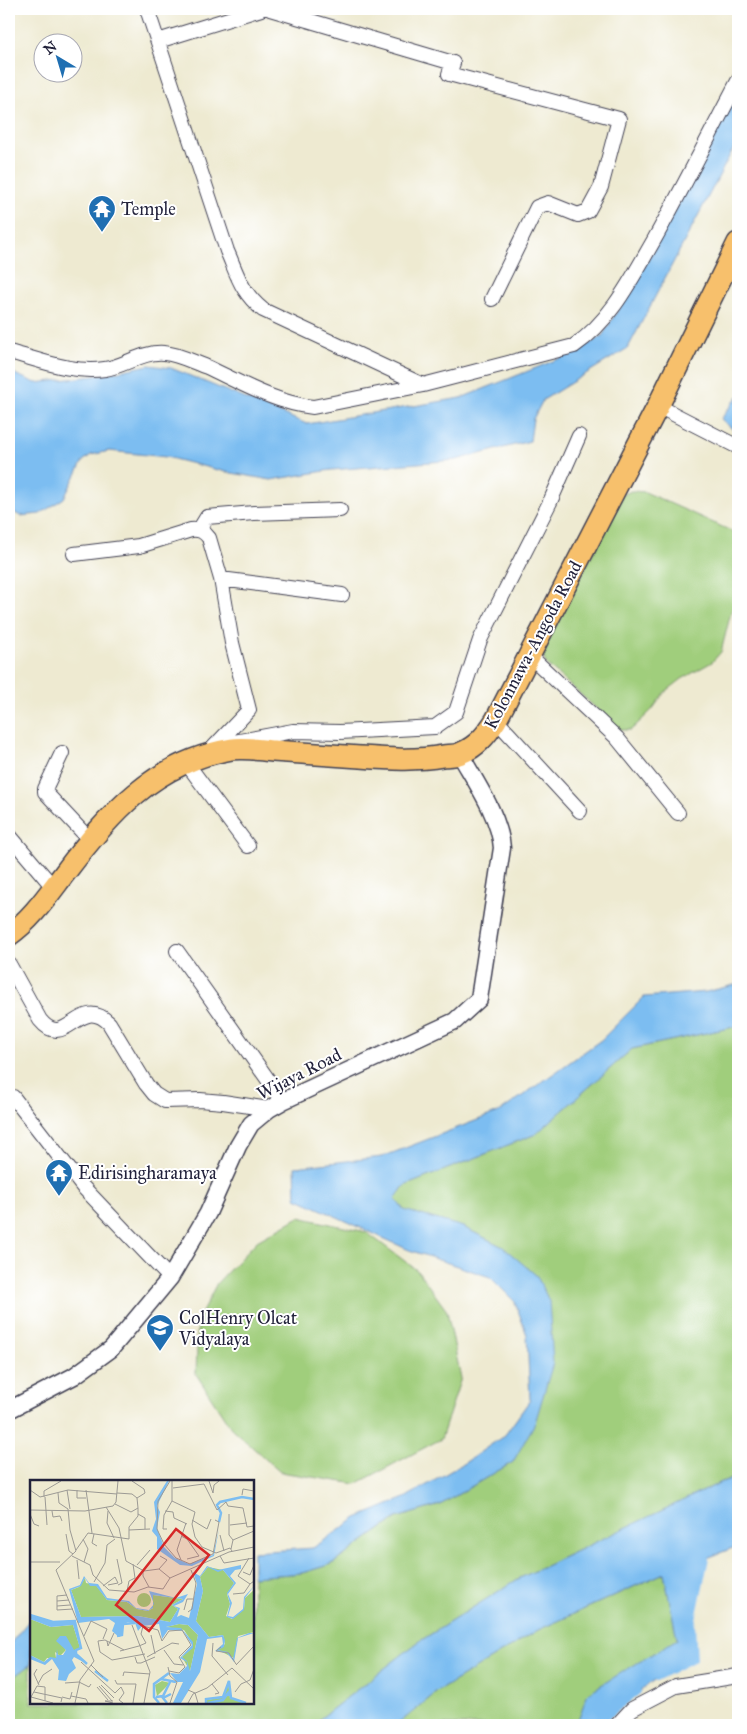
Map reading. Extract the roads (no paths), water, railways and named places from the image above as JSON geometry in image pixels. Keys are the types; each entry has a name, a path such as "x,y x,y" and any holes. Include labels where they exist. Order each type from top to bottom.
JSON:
{"main road":[{"name":"Kolonnawa-Angoda Road","path":"9,936 34,912 90,840 117,810 166,772 210,751 234,748 426,760 460,754 486,736 658,406 738,243"}],"street":[{"path":"147,9 227,251 250,300 263,310 423,385"},
{"path":"158,41 261,9"},
{"path":"270,9 453,63 449,74 619,119 601,187 588,211 578,215 548,204 537,207 492,299"},
{"path":"9,352 68,368 90,371 107,369 146,354 163,352 194,362 278,400 313,407 423,385 574,346 585,339 623,294 665,220 738,81"},
{"path":"658,406 738,447"},
{"path":"210,751 241,740 293,730 340,732 435,727 456,712 480,640 550,502 579,436"},
{"path":"199,530 207,517 340,510"},
{"path":"74,554 139,546 190,530 199,530 209,538 221,579 232,642 249,710 210,751"},
{"path":"221,579 342,595"},
{"path":"529,656 617,738 678,813"},
{"path":"496,720 580,811"},
{"path":"62,752 45,788 45,792 90,840"},
{"name":"Wijaya Road","path":"9,1410 74,1376 112,1349 170,1278 208,1213 242,1138 251,1124 276,1105 454,1021 479,999 502,848 501,835 488,805 460,754"},
{"path":"185,762 248,846"},
{"path":"9,835 54,888"},
{"path":"177,951 276,1105"},
{"path":"9,964 45,1027 53,1030 62,1030 84,1015 93,1014 102,1017 109,1023 146,1084 154,1094 165,1101 200,1100 276,1105"},
{"path":"13,1096 83,1187 170,1278"},
{"path":"618,1725 632,1709 676,1686 738,1676"}],"water":[{"path":"738,90 738,140 628,348 543,400 533,419 530,441 456,460 331,470 271,480 226,472 166,457 109,451 91,455 83,461 64,498 40,514 20,516 9,509 9,369 17,375 36,383 94,376 149,365 171,368 307,424 461,398 578,351 602,336 646,264"},
{"path":"738,396 738,434 721,419"},
{"path":"738,984 738,1026 632,1049 536,1134 404,1186 395,1199 404,1210 463,1227 503,1247 537,1276 549,1301 553,1363 535,1423 513,1462 440,1505 396,1518 332,1564 302,1573 254,1577 254,1552 313,1548 357,1518 403,1499 466,1462 505,1435 530,1400 527,1335 515,1302 490,1277 409,1250 296,1198 295,1167 382,1157 501,1111 601,1040 644,997 706,992"},
{"path":"738,1477 738,1546 707,1558 693,1624 695,1659 654,1680 598,1725 576,1725 588,1693 677,1639 664,1573 538,1630 438,1691 397,1725 312,1725 417,1643 518,1579 724,1481"},
{"path":"30,1619 30,1665 9,1680 9,1645"}],"waterway":[{"path":"656,1679 695,1659 693,1624 707,1558"},
{"path":"598,1725 639,1692"}],"place":[{"name":"Temple","path":"102,233"},
{"name":"Edirisingharamaya","path":"59,1197"},
{"name":"ColHenry Olcat Vidyalaya","path":"160,1352"}]}
